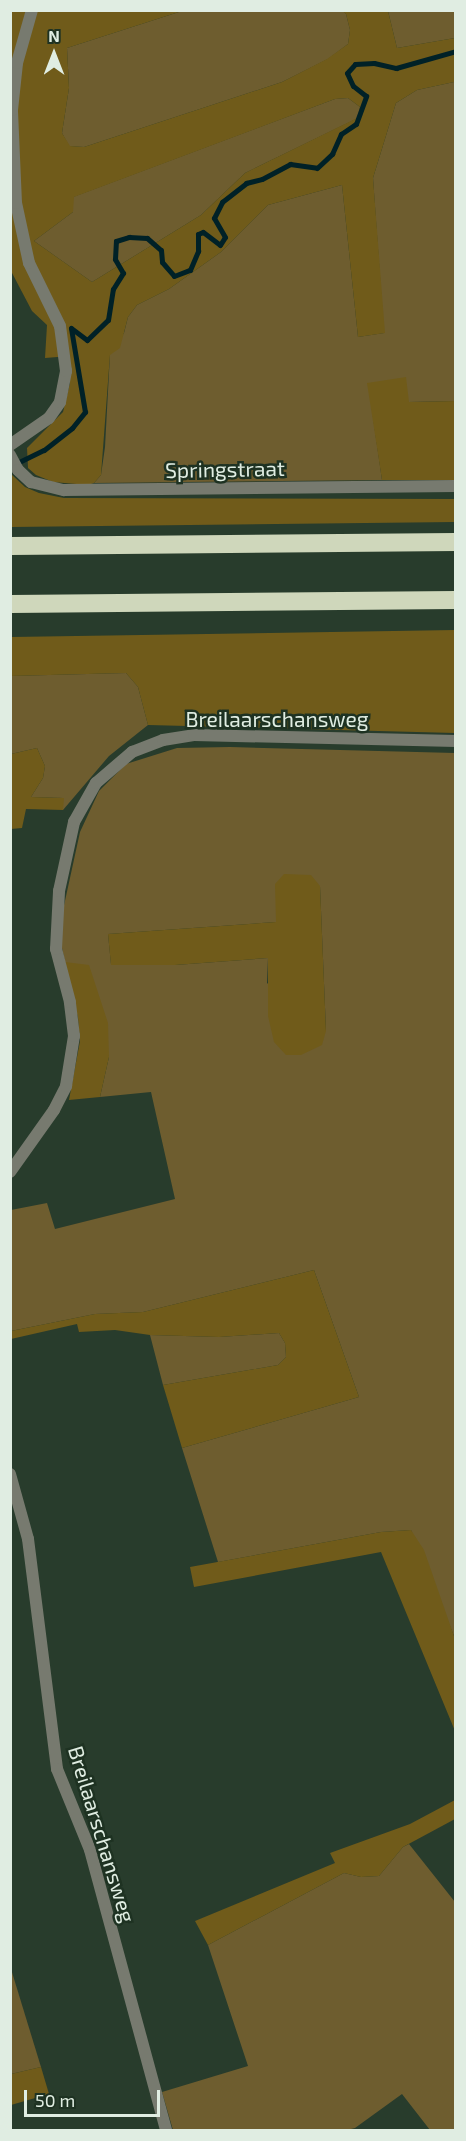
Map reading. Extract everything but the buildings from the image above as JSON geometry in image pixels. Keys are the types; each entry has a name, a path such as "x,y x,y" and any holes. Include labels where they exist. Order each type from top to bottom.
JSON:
{"highway":[{"path":"10,546 456,542"},
{"path":"10,604 456,600"}],"street":[{"path":"10,445 49,418 60,402 66,371 60,326 29,263 23,244 15,193 12,110 17,63 32,10"},
{"name":"Springstraat","path":"10,455 18,470 31,482 63,490 456,486"},
{"name":"Breilaarschansweg","path":"10,1172 44,1126 66,1086 74,1036 70,1002 56,949 58,903 74,822 96,783 132,752 163,740 194,735 456,741"},
{"name":"Breilaarschansweg","path":"11,1476 28,1539 57,1769 90,1850 166,2130"}],"shaded area":[{"path":"342,10 346,14 350,30 348,44 328,59 282,82 84,147 69,146 62,133 69,88 67,48 182,11"},
{"path":"11,11 182,11 67,48 69,88 62,133 70,146 84,147 282,82 327,59 348,44 350,30 346,14 342,11 388,11 397,48 455,38 455,91 454,82 417,90 396,103 373,178 385,333 358,337 342,185 268,205 221,252 169,289 137,305 128,317 120,348 110,355 101,475 94,483 88,485 53,482 36,475 28,468 27,448 63,412 70,383 70,356 45,358 47,325 32,311 11,271","holes":["348,98 360,107 357,118 245,173 201,215 92,282 34,241 73,212 74,197 335,99"]},
{"path":"388,11 455,11 455,38 397,48"},
{"path":"454,82 455,401 409,402 368,383 382,480 94,483 101,475 105,447 110,354 124,333 128,317 137,305 169,289 221,252 268,205 342,185 358,337 384,333 373,178 396,103 417,90"},
{"path":"348,98 360,107 358,118 245,173 201,215 92,282 34,241 73,212 73,197 335,99"},
{"path":"406,377 409,402 455,401 455,480 382,480 367,383"},
{"path":"11,474 25,487 39,493 64,498 455,499 455,522 11,527"},
{"path":"455,630 455,733 148,725 138,687 126,673 11,676 11,637"},
{"path":"126,673 138,687 148,725 109,756 63,810 63,798 31,797 43,778 45,766 37,748 11,754 10,676"},
{"path":"230,747 455,753 455,1656 454,1636 411,1530 381,1532 218,1562 182,1448 359,1397 314,1270 143,1312 95,1314 11,1331 11,1210 47,1203 55,1229 175,1199 151,1092 100,1097 109,1057 65,962 60,939 63,910 80,832 99,791 126,764 177,748","holes":["320,886 326,1031 267,983 268,958 175,965 111,964 108,934 276,922"]},
{"path":"37,748 45,766 43,778 31,797 64,798 63,810 26,809 22,828 11,829 11,754"},
{"path":"284,874 311,875 320,886 326,1031 322,1045 301,1055 286,1055 274,1042 268,1016 268,958 175,965 111,965 108,934 276,922 275,884"},
{"path":"65,962 89,965 108,1023 109,1057 100,1097 69,1100 80,1041 78,1018"},
{"path":"314,1270 359,1397 182,1448 163,1385 278,1365 286,1357 285,1343 279,1333 219,1337 150,1335 115,1330 79,1332 77,1324 11,1339 11,1331 95,1314 143,1312"},
{"path":"279,1333 285,1343 286,1357 278,1365 163,1385 150,1335 219,1337"},
{"path":"411,1530 424,1550 454,1636 455,1731 381,1552 194,1587 190,1567 381,1532"},
{"path":"455,1800 455,1819 403,1847 379,1876 361,1877 344,1873 208,1945 195,1921 335,1863 330,1853 410,1824"},
{"path":"409,1844 455,1902 455,2130 430,2130 402,2094 355,2128 347,2130 173,2130 162,2092 248,2066 208,1945 344,1873 361,1877 379,1876 403,1847"},
{"path":"11,1969 41,2067 10,2074"},
{"path":"41,2067 49,2094 11,2105 11,2074"}],"waterway":[{"path":"21,461 44,450 72,428 85,412 71,328 87,340 108,320 113,289 123,273 115,259 116,241 129,237 147,238 161,250 162,262 174,276 190,270 198,251 198,234 203,232 220,245 225,237 214,218 222,202 246,183 262,179 290,164 317,168 332,154 341,134 356,124 366,96 353,86 347,73 355,64 374,63 396,68 456,51"}]}
